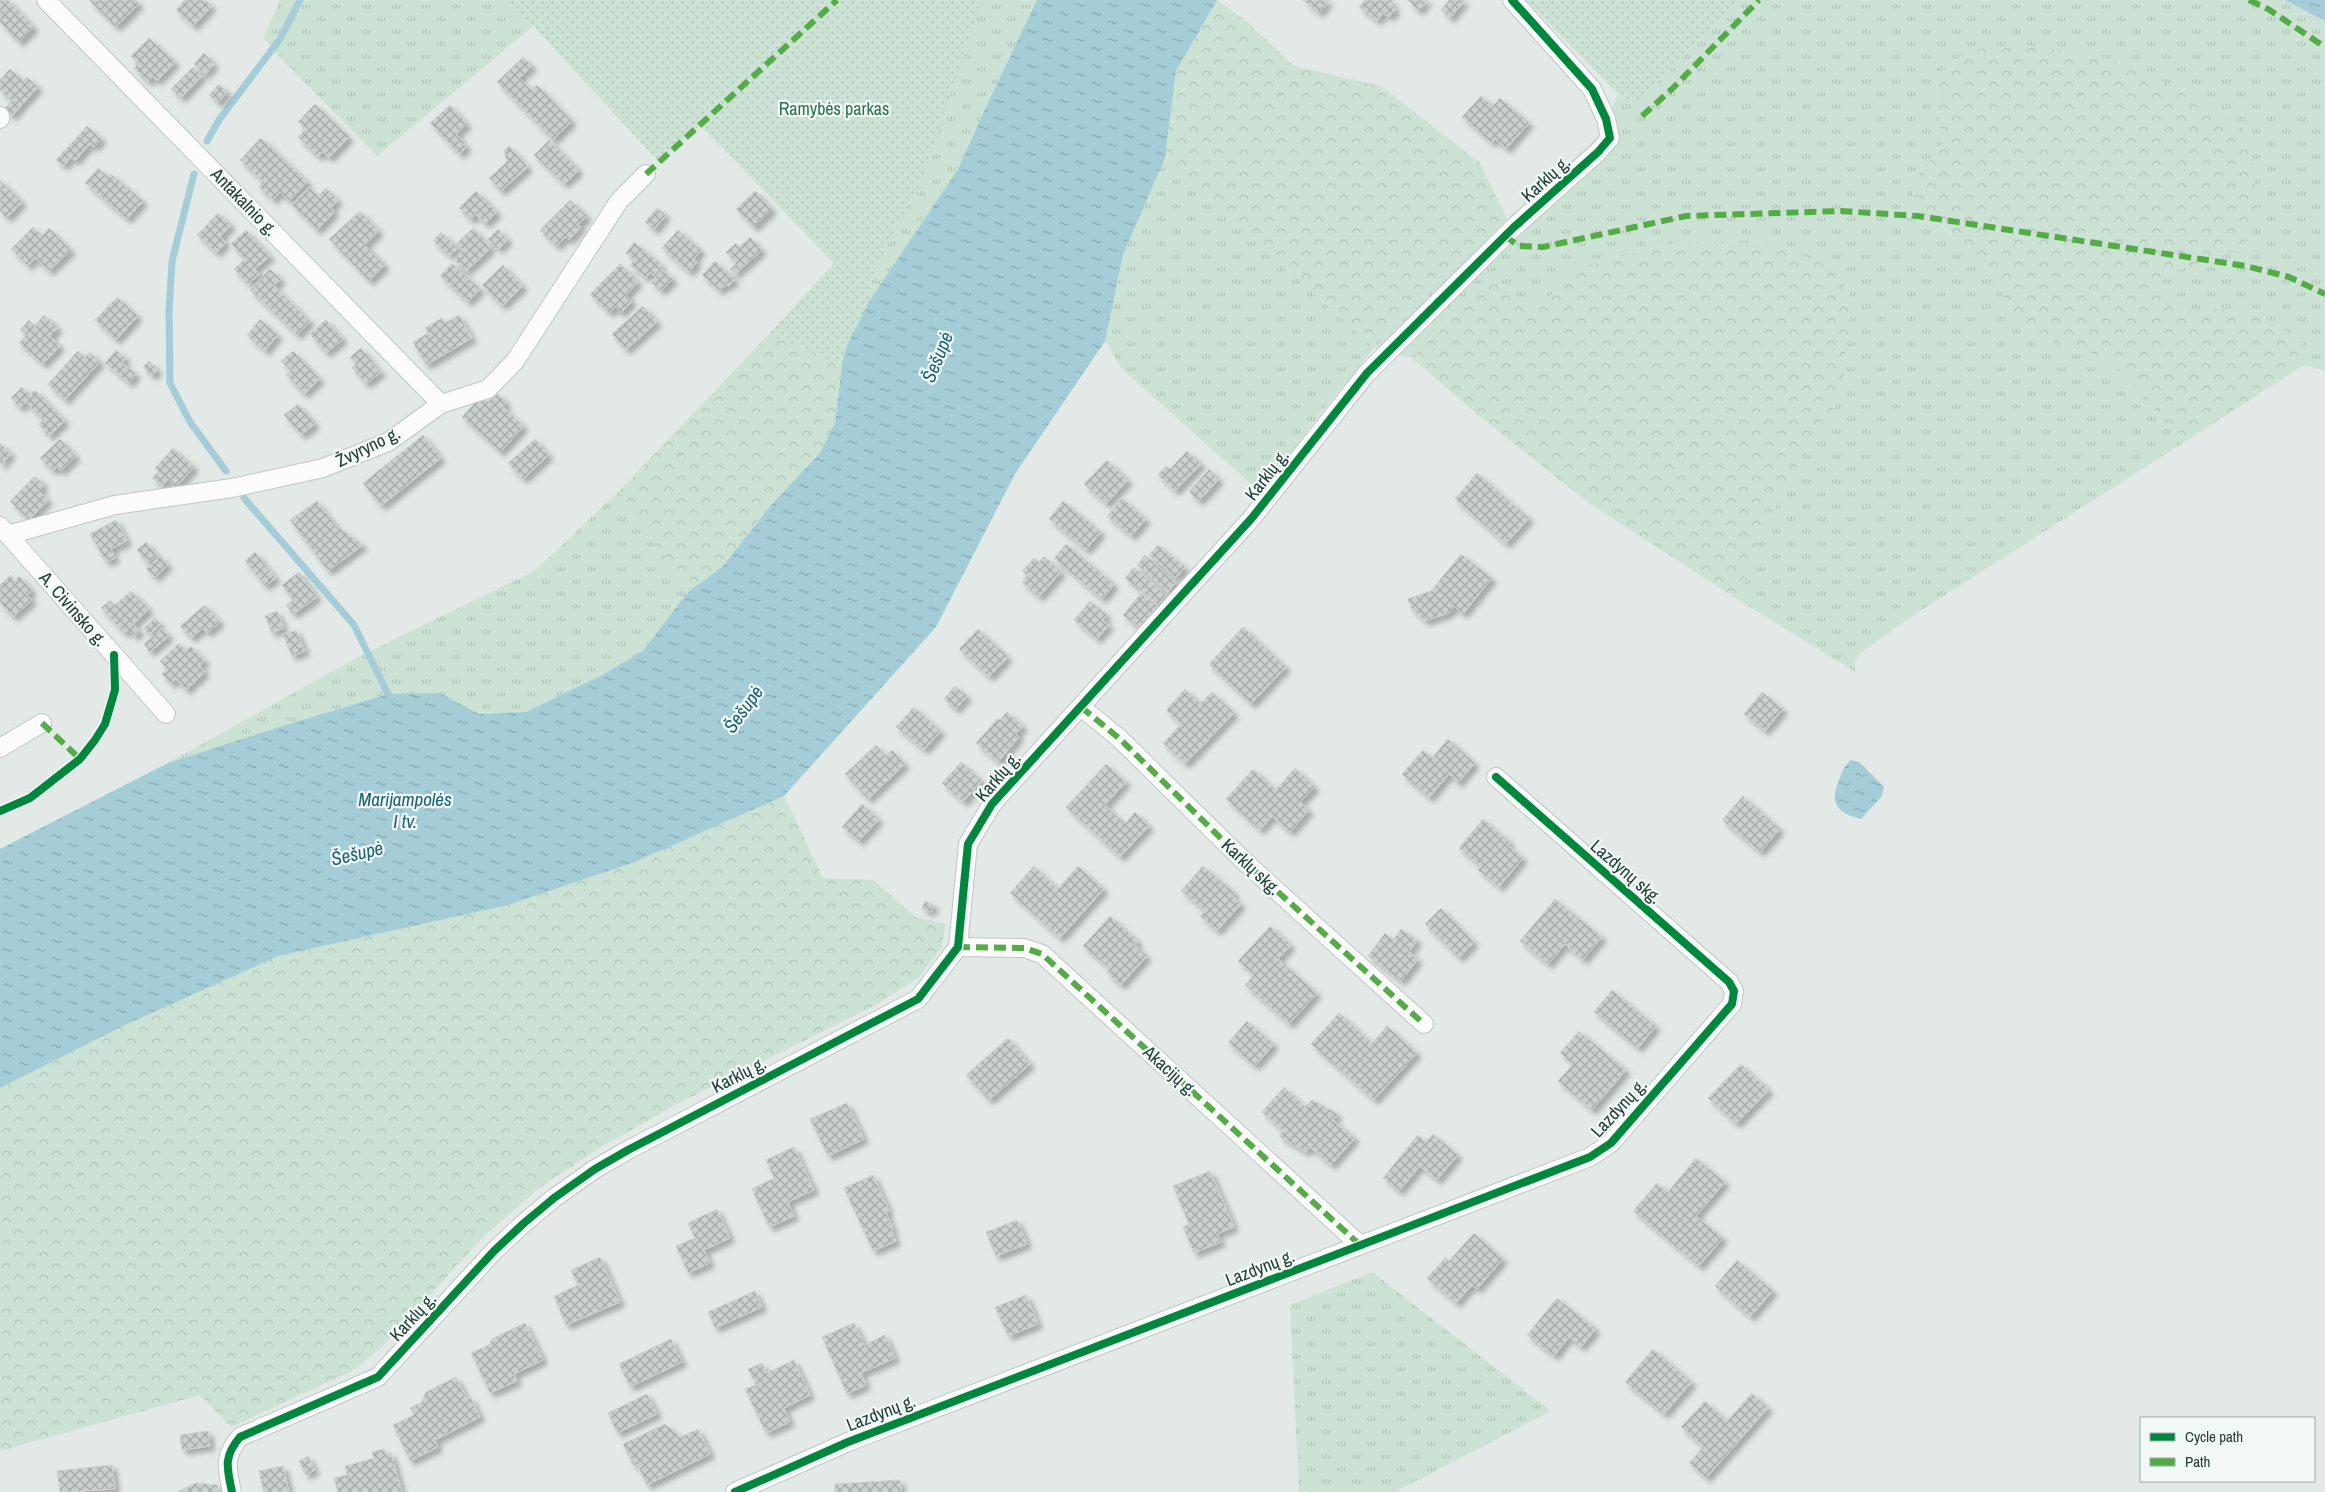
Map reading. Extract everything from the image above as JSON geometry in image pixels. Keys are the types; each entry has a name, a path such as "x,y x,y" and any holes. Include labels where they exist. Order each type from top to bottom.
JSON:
{"street":[{"name":"Antakalnio g.","path":"46,0 441,404"},
{"name":"Karklų g.","path":"232,1492 226,1462 232,1447 240,1437 378,1377 494,1251 554,1198 595,1169 628,1150 918,999 958,947 968,844 992,804 1251,519 1367,373 1509,232 1598,152 1610,138 1606,119 1592,89 1512,0"},
{"name":"Žvyryno g.","path":"4,530 114,505 232,488 323,468 388,442 441,404 488,389 515,361 619,201 646,174"},
{"name":"A. Civinsko g.","path":"4,530 166,714"},
{"name":"Karklų skg.","path":"1082,707 1120,739 1244,862 1424,1024"},
{"path":"0,748 42,722"},
{"name":"Lazdynų skg.","path":"1496,777 1728,982 1734,992"},
{"name":"Akacijų g.","path":"958,947 1024,948 1042,954 1360,1245"},
{"name":"Lazdynų g.","path":"735,1492 848,1442 1590,1157 1610,1143 1732,1004 1734,992"}],"green space":[{"path":"280,0 503,0 533,26 377,156 272,49 264,37"},
{"name":"Ramybės parkas","path":"503,0 983,0 923,179 884,251 869,286 870,300 847,345 842,365 768,335 834,263 700,125 659,162 533,26"},
{"path":"940,0 1037,0 958,169 870,300 847,345 842,365 768,335 834,264 806,234"},
{"path":"1217,0 1245,20 1294,66 1381,86 1480,163 1507,219 1374,348 1165,158 1176,71"},
{"path":"1526,0 1740,0 1637,103 1618,94"},
{"path":"1740,0 2283,0 2325,21 2325,371 2304,365 2301,341 2214,309 2191,310 2166,296 2159,278 2172,272 1935,77 1943,143 1924,169 1942,228 1967,246 1994,273 2008,308 2028,326 2058,345 2097,356 2119,370 2161,418 2186,441 1909,618 1862,652 1855,661 1855,672 1737,599 1756,546 1785,487 1842,395 1837,269 1758,240 1673,244 1572,269 1551,295 1529,305 1514,295 1480,286 1412,358 1374,348 1507,219 1599,136 1618,94 1637,103"},
{"path":"2026,45 2103,57 2187,92 2242,128 2253,165 2257,205 2245,248 2159,278 2166,296 2191,310 2214,309 2260,314 2301,341 2304,365 2186,441 2161,418 2119,370 2097,356 2058,345 2028,326 2008,308 1994,273 1917,203 1911,187 1943,143 1935,77 1968,50"},
{"path":"1165,158 1374,348 1316,419 1261,493 1122,369 1105,341 1123,255"},
{"path":"1758,240 1837,269 1851,299 1842,395 1785,487 1756,546 1737,599 1589,503 1478,415 1412,358 1480,286 1499,282 1529,305 1551,295 1572,269 1673,244"},
{"path":"768,335 842,365 835,423 820,453 773,503 722,567 688,592 619,491"},
{"path":"619,491 688,592 644,651 602,675 526,712 479,714 440,693 267,731 168,763 360,656 536,570"},
{"path":"784,796 823,878 873,880 916,917 946,924 941,948 918,978 874,1006 679,1103 601,1147 539,1188 483,1237 382,1347 352,1371 231,1427 200,1395 0,1451 0,1088 123,1026 278,956 508,905 635,862"},
{"path":"1372,1272 1551,1411 1395,1492 1299,1492 1290,1305"}],"water":[{"name":"Marijampolės I tv.","path":"1037,0 1217,0 1176,71 1165,158 1123,255 1105,341 1015,474 936,627 784,796 635,862 508,905 278,956 123,1026 0,1088 0,849 168,763 267,731 388,694 440,693 479,714 526,712 602,675 643,651 688,592 722,567 773,503 820,453 835,423 842,365 847,345 870,300 958,169"},
{"path":"2284,0 2325,0 2325,21"},
{"path":"1851,760 1859,762 1884,787 1882,796 1861,819 1846,814 1837,806 1835,801 1836,788 1840,777"}],"building":[{"path":"0,0 8,0 34,27 19,42 0,22"},
{"path":"89,0 136,0 139,4 116,27"},
{"path":"185,0 205,0 212,6 193,26 176,10"},
{"path":"1303,0 1329,0 1319,13"},
{"path":"1365,0 1394,0 1390,4 1396,9 1389,17 1383,13 1377,21 1359,7"},
{"path":"1408,0 1428,0 1418,11"},
{"path":"1449,0 1465,0 1450,18 1441,10"},
{"path":"149,38 175,62 157,81 153,77 148,82 134,68 138,63 131,56"},
{"path":"204,53 214,64 205,75 194,64"},
{"path":"523,57 532,66 519,78 531,90 537,85 572,121 553,140 497,82"},
{"path":"193,67 202,76 181,98 171,89"},
{"path":"10,69 23,81 27,77 38,87 12,116 4,109 12,101 0,90 0,80"},
{"path":"219,84 227,92 218,103 209,95"},
{"path":"1481,96 1493,106 1500,98 1529,123 1506,149 1495,139 1492,143 1462,117"},
{"path":"315,104 349,137 329,158 323,152 318,157 298,137 306,129 298,122"},
{"path":"450,105 467,124 456,134 467,147 459,154 430,123"},
{"path":"87,126 102,139 94,147 90,144 75,161 71,157 64,166 56,160"},
{"path":"261,138 308,182 289,201 280,192 273,200 259,187 263,182 240,160"},
{"path":"549,140 579,170 564,184 534,155"},
{"path":"509,146 528,167 501,191 489,178 507,162 504,151"},
{"path":"98,168 108,177 111,174 143,201 127,219 85,183"},
{"path":"0,180 22,202 7,218 0,211"},
{"path":"309,187 318,196 326,188 338,200 331,208 334,212 317,230 292,205"},
{"path":"476,191 497,212 485,224 476,214 471,220 459,208"},
{"path":"755,191 772,209 754,227 736,209"},
{"path":"570,200 587,216 578,225 581,227 569,240 566,237 556,246 540,230"},
{"path":"657,208 666,215 654,230 645,222"},
{"path":"360,211 379,231 365,245 385,265 369,281 329,239"},
{"path":"218,213 231,225 220,237 226,242 216,253 197,235"},
{"path":"33,227 42,236 49,228 71,250 49,271 35,258 28,266 11,249"},
{"path":"473,228 491,248 466,271 454,259 463,250 456,244"},
{"path":"498,229 508,240 498,249 488,239"},
{"path":"246,230 270,256 255,269 260,274 248,284 234,269 245,259 231,244"},
{"path":"678,230 701,250 694,259 697,262 689,272 662,248"},
{"path":"441,232 458,248 450,256 433,241"},
{"path":"750,237 762,250 735,274 730,269 736,264 726,252 736,243 739,247"},
{"path":"634,242 662,265 653,276 650,273 646,278 630,265 635,260 626,253"},
{"path":"715,261 735,280 728,286 726,284 720,291 702,275"},
{"path":"452,263 480,289 468,302 440,276"},
{"path":"620,264 638,282 626,295 632,301 621,313 615,307 609,313 590,294"},
{"path":"503,265 523,286 502,306 482,285"},
{"path":"270,269 281,279 274,286 310,321 297,335 250,290"},
{"path":"662,269 673,279 661,291 651,282"},
{"path":"117,297 138,316 116,340 95,320"},
{"path":"643,306 657,322 626,350 612,334"},
{"path":"44,315 58,328 50,336 60,346 43,364 19,343 26,335 20,330 29,320 35,326"},
{"path":"459,315 472,338 426,365 413,342 428,333 425,328 442,318 445,323"},
{"path":"260,319 278,335 265,351 247,335"},
{"path":"326,320 343,339 326,353 310,334"},
{"path":"361,348 381,372 366,384 352,368 356,365 350,357"},
{"path":"116,350 126,358 122,363 136,374 129,383 105,363"},
{"path":"78,351 85,357 90,352 100,362 65,400 48,384"},
{"path":"293,351 320,379 304,394 286,375 291,371 281,361"},
{"path":"149,361 158,370 152,376 143,367"},
{"path":"22,387 30,395 35,390 65,421 49,436 39,425 43,420 26,402 20,408 11,398"},
{"path":"497,393 507,403 503,407 524,426 500,452 462,417 481,396 488,402"},
{"path":"298,404 315,424 301,435 284,415"},
{"path":"423,435 441,458 381,506 363,483"},
{"path":"60,439 76,456 61,471 57,467 53,471 40,458"},
{"path":"535,439 549,455 523,479 508,463"},
{"path":"0,443 11,454 0,466"},
{"path":"173,448 194,467 176,487 168,479 162,486 152,478 159,471 155,468"},
{"path":"1187,451 1201,464 1175,491 1158,475 1166,466 1170,469"},
{"path":"1107,460 1128,480 1106,504 1084,484"},
{"path":"1209,469 1219,479 1199,501 1189,492"},
{"path":"1477,473 1529,518 1506,544 1455,499"},
{"path":"35,476 44,485 39,491 48,500 29,520 10,501"},
{"path":"1122,498 1146,519 1131,536 1107,516"},
{"path":"317,501 335,525 363,545 328,571 290,520"},
{"path":"1063,501 1101,532 1086,550 1049,519"},
{"path":"116,520 127,541 111,549 115,558 106,562 90,534"},
{"path":"146,542 157,555 147,563 137,550"},
{"path":"1066,544 1114,584 1102,599 1054,558"},
{"path":"1158,545 1185,567 1176,578 1149,555"},
{"path":"255,552 276,578 265,586 245,561"},
{"path":"1461,554 1492,578 1463,614 1454,606 1449,613 1425,621 1411,608 1408,599 1431,591"},
{"path":"1145,555 1176,582 1168,592 1137,565"},
{"path":"160,556 168,565 155,577 146,569"},
{"path":"1044,556 1061,572 1039,597 1022,582 1027,576 1022,571 1034,558 1039,562"},
{"path":"1134,567 1166,595 1158,605 1125,578"},
{"path":"299,572 317,597 293,614 286,605 293,600 282,585"},
{"path":"10,575 15,581 19,576 32,590 27,596 32,600 13,617 0,603 0,585"},
{"path":"131,591 149,609 133,624 140,631 134,636 128,630 124,633 101,608 110,600 115,605"},
{"path":"1141,593 1157,606 1139,628 1123,615"},
{"path":"1090,601 1107,615 1103,620 1109,625 1097,639 1074,620"},
{"path":"205,605 220,622 207,633 203,628 191,638 180,626"},
{"path":"277,611 284,628 272,633 265,616"},
{"path":"155,618 161,624 149,635 144,628"},
{"path":"1243,627 1286,667 1251,704 1209,664"},
{"path":"162,628 169,636 150,652 144,644"},
{"path":"978,629 1008,657 989,677 959,649"},
{"path":"296,630 305,651 292,656 283,635"},
{"path":"179,643 186,651 191,646 205,661 200,666 205,672 186,690 176,679 171,684 162,674 167,669 160,661"},
{"path":"955,686 967,696 956,709 944,699"},
{"path":"1185,689 1200,704 1212,692 1234,713 1185,764 1163,743 1181,724 1166,710"},
{"path":"1762,692 1783,709 1765,731 1744,714"},
{"path":"914,707 941,731 924,750 896,727"},
{"path":"1007,712 1023,726 1016,734 1019,737 998,762 976,743 998,718 1000,720"},
{"path":"1448,739 1475,763 1458,783 1449,774 1429,798 1402,774 1423,750 1432,758"},
{"path":"876,745 886,756 892,750 905,764 868,799 845,774"},
{"path":"961,762 982,781 963,802 942,783"},
{"path":"1106,764 1126,782 1105,805 1125,824 1135,812 1149,826 1120,857 1066,807"},
{"path":"1295,768 1315,787 1300,802 1309,810 1290,832 1272,816 1260,830 1226,799 1253,769 1276,790"},
{"path":"1743,796 1780,829 1760,852 1722,820"},
{"path":"862,804 879,819 859,841 842,827"},
{"path":"1483,819 1510,842 1508,845 1523,858 1499,887 1478,870 1481,867 1459,848"},
{"path":"1034,866 1058,889 1078,866 1104,889 1060,938 1010,893"},
{"path":"1203,866 1235,893 1232,896 1241,904 1217,931 1200,916 1205,911 1181,891"},
{"path":"1555,899 1602,937 1583,960 1565,944 1548,964 1520,941"},
{"path":"925,901 934,905 931,912 922,909"},
{"path":"1441,908 1474,942 1459,958 1425,924"},
{"path":"1110,916 1138,941 1135,945 1147,956 1121,985 1107,973 1110,969 1083,946"},
{"path":"1270,926 1291,945 1278,959 1317,993 1289,1024 1245,985 1254,975 1238,961"},
{"path":"1401,929 1417,940 1409,952 1418,959 1401,981 1368,956 1385,933 1393,940"},
{"path":"1612,990 1656,1026 1638,1048 1594,1012"},
{"path":"1339,1013 1372,1043 1387,1026 1417,1053 1374,1100 1311,1044"},
{"path":"1247,1021 1274,1044 1255,1066 1228,1043"},
{"path":"1579,1031 1626,1070 1592,1110 1558,1081 1573,1064 1560,1053"},
{"path":"1008,1038 1030,1064 989,1100 966,1075"},
{"path":"1741,1064 1769,1090 1736,1124 1708,1098"},
{"path":"1284,1087 1305,1107 1312,1100 1338,1114 1333,1120 1355,1138 1331,1165 1310,1147 1306,1152 1279,1136 1283,1131 1262,1112"},
{"path":"847,1103 864,1139 828,1156 810,1119"},
{"path":"1433,1134 1458,1155 1437,1180 1420,1166 1399,1191 1383,1178 1418,1135 1426,1142"},
{"path":"794,1147 814,1190 788,1202 794,1216 769,1227 752,1189 774,1178 766,1160"},
{"path":"1696,1158 1725,1182 1696,1216 1723,1238 1699,1266 1633,1211 1657,1183 1668,1192"},
{"path":"1210,1171 1234,1227 1217,1234 1221,1242 1194,1253 1183,1227 1189,1224 1173,1186"},
{"path":"873,1175 889,1211 886,1212 896,1241 873,1251 844,1188"},
{"path":"717,1209 730,1238 704,1250 710,1263 688,1273 676,1246 695,1238 688,1223"},
{"path":"1017,1220 1027,1244 996,1256 986,1232"},
{"path":"1474,1233 1503,1259 1477,1289 1472,1285 1456,1303 1427,1278 1446,1257 1449,1261"},
{"path":"600,1257 620,1302 566,1325 554,1296 578,1285 571,1270"},
{"path":"1737,1260 1773,1291 1750,1317 1715,1286"},
{"path":"755,1291 762,1307 715,1328 708,1312"},
{"path":"1026,1295 1038,1324 1008,1336 995,1307"},
{"path":"1557,1298 1596,1329 1581,1347 1569,1337 1554,1356 1527,1335"},
{"path":"525,1323 543,1360 514,1374 517,1381 490,1393 471,1353 489,1345 492,1339"},
{"path":"854,1323 864,1345 885,1335 895,1358 861,1373 866,1385 847,1394 822,1337"},
{"path":"671,1339 682,1362 630,1387 619,1364"},
{"path":"1653,1349 1692,1382 1664,1414 1625,1382"},
{"path":"794,1360 810,1395 784,1408 790,1422 766,1433 745,1389 756,1385 748,1369 762,1363 767,1373"},
{"path":"456,1377 467,1399 471,1398 480,1417 435,1440 438,1447 410,1461 393,1425 414,1415 410,1408 422,1402 426,1392"},
{"path":"1752,1393 1768,1408 1706,1478 1689,1463 1703,1447 1681,1427 1705,1401 1727,1421"},
{"path":"647,1394 657,1414 617,1433 608,1413"},
{"path":"665,1424 681,1437 698,1429 710,1454 647,1485 637,1464 634,1466 623,1444"},
{"path":"208,1431 210,1446 182,1450 180,1435"},
{"path":"384,1449 386,1455 391,1453 402,1492 338,1492 334,1478 347,1475 345,1466 374,1458 372,1452"},
{"path":"308,1456 315,1470 306,1475 299,1461"},
{"path":"112,1465 115,1489 60,1492 57,1471"},
{"path":"283,1466 289,1492 264,1492 259,1471"},
{"path":"900,1480 901,1492 835,1492 835,1484"},
{"path":"196,1483 217,1485 219,1492 177,1492"}],"waterway":[{"path":"207,141 219,120 280,39 300,0"},
{"path":"194,174 172,261 169,311 170,383 190,422 226,471"},
{"path":"244,498 354,625 388,694"}],"marked path":[{"path":"646,174 837,0"},
{"path":"1642,116 1671,90 1759,0"},
{"path":"2249,0 2268,9 2325,47"},
{"path":"1505,236 1519,246 1543,247 1686,216 1841,211 1918,216 2246,266 2289,277 2325,294"},
{"path":"1081,707 1120,739 1245,862 1424,1024"},
{"path":"42,723 80,759"},
{"path":"958,947 1024,948 1042,954 1360,1245"}],"cycle path":[{"path":"232,1492 228,1463 231,1451 240,1437 378,1377 494,1251 554,1198 595,1169 628,1150 918,999 958,947 968,844 992,804 1251,519 1367,373 1513,228 1598,152 1610,138 1606,119 1592,89 1512,0"},
{"path":"0,811 30,798 80,759 95,740 105,724 115,690 114,655"},
{"path":"735,1492 848,1442 1590,1157 1611,1143 1732,1004 1734,991 1729,982 1496,777"}],"water label":[{"name":"Šešupė","path":"937,357"},
{"name":"Šešupė","path":"743,709"},
{"name":"Šešupė","path":"357,853"}]}
